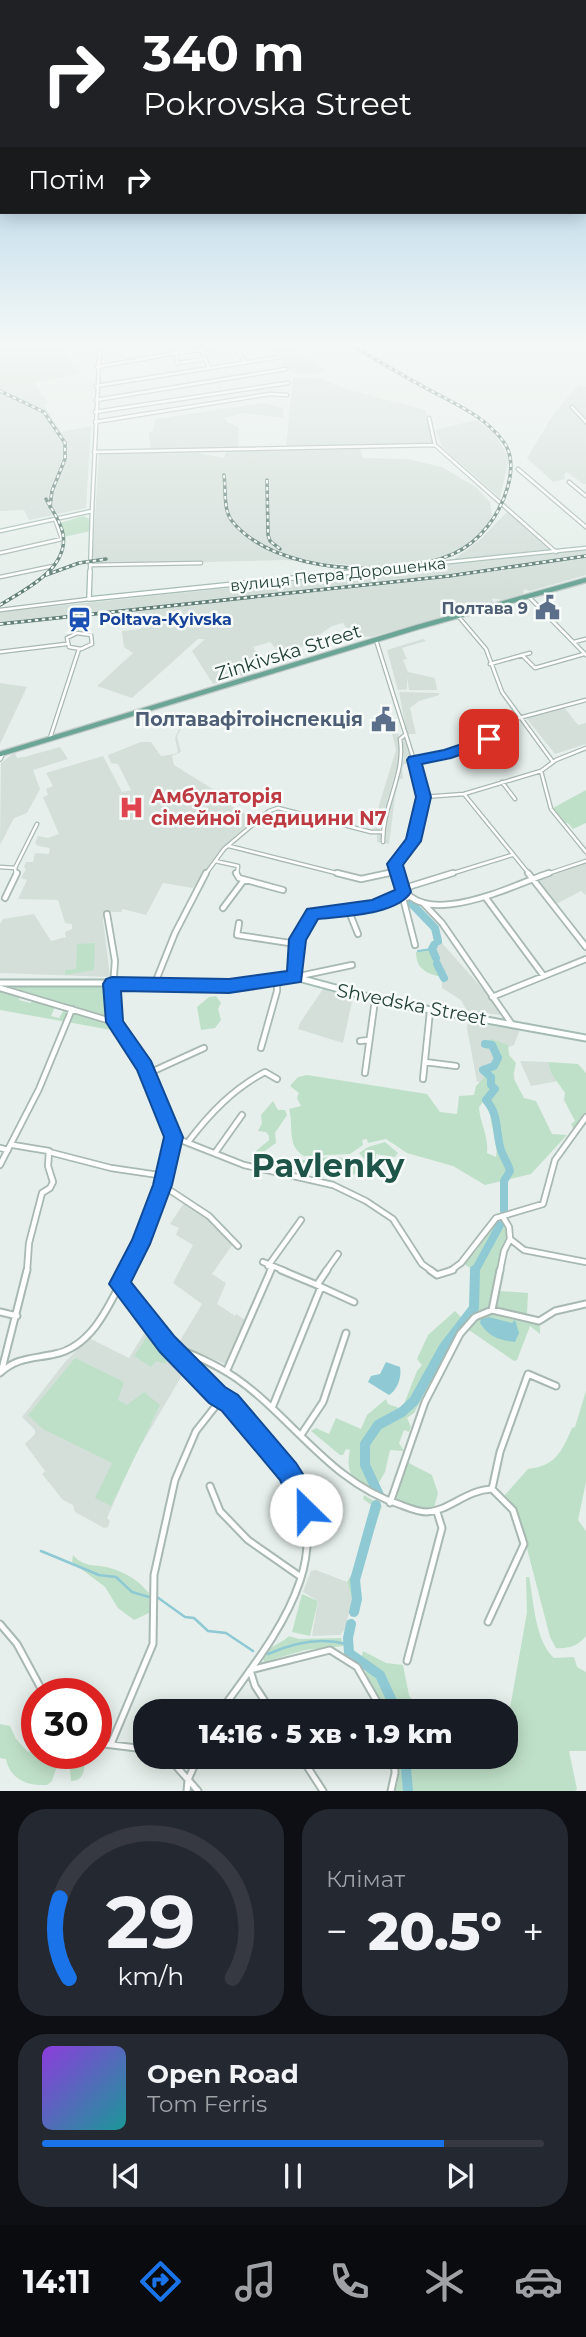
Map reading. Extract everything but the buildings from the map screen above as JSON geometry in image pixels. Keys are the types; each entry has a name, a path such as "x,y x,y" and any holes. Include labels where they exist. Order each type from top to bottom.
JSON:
{"main road":[{"name":"Zinkivska Street","path":"2,753 376,640 586,580"}],"street":[{"path":"0,610 89,598 95,426"},
{"path":"431,426 435,445 556,552"},
{"path":"94,452 435,445"},
{"path":"518,469 586,527"},
{"path":"569,482 586,496"},
{"path":"0,531 92,511"},
{"path":"0,553 62,539 55,519"},
{"name":"вулиця Петра Дорошенка","path":"89,598 586,548"},
{"path":"90,565 201,563"},
{"path":"0,577 53,566"},
{"path":"522,655 535,668 585,654 528,596"},
{"path":"458,616 486,649 502,692 553,762"},
{"path":"0,652 66,644 79,649 92,643 93,639 91,635 82,632 67,638 66,644"},
{"path":"574,642 586,639"},
{"path":"376,640 423,797 414,841 398,858 395,870 403,890 409,897 421,902 454,903 486,898 531,879 586,861"},
{"path":"50,738 79,649"},
{"path":"490,664 530,653"},
{"path":"519,718 586,700"},
{"path":"383,842 382,832 388,800 402,760 400,739 406,734"},
{"path":"414,760 446,755 493,737"},
{"path":"423,797 464,794 541,771 553,762 586,748"},
{"path":"0,759 2,753"},
{"path":"541,771 553,813 586,852"},
{"path":"502,782 515,799"},
{"path":"464,794 478,808 586,947"},
{"path":"155,983 196,893 215,861 275,808 371,832 382,832"},
{"path":"5,898 17,872 15,868 37,824"},
{"path":"229,846 273,859 364,879 395,870"},
{"path":"394,899 403,890 442,875 512,855"},
{"path":"215,861 238,866 237,875 244,880 283,890"},
{"path":"0,867 15,868"},
{"path":"223,908 244,880"},
{"path":"352,965 295,977 296,944 303,926 313,914 409,897"},
{"path":"403,898 415,945"},
{"path":"486,898 543,975"},
{"path":"421,902 442,923 510,1023"},
{"path":"348,909 358,934"},
{"path":"1,1372 17,1359 57,1356 75,1347 92,1331 140,1244 165,1176 173,1137 148,1073 114,1022 114,966 107,914"},
{"path":"239,923 237,935 296,944"},
{"path":"492,997 586,959"},
{"name":"Shvedska Street","path":"0,986 155,983 229,986 295,977 375,1000 586,1038"},
{"path":"261,1048 277,991 277,980"},
{"name":"Shvedska Street","path":"0,986 114,1022"},
{"path":"365,1073 375,1000"},
{"path":"0,1166 13,1145 72,1009"},
{"path":"424,1079 430,1009"},
{"path":"360,1041 369,1040"},
{"path":"148,1073 204,1048"},
{"path":"425,1062 456,1066"},
{"path":"187,1142 211,1110 251,1079 265,1072 277,1079"},
{"path":"215,1154 242,1115"},
{"path":"173,1137 244,1166 333,1185 366,1200 393,1219 422,1265 437,1275 452,1271 474,1250 495,1220 543,1204 555,1160 586,1118"},
{"path":"13,1145 111,1168 165,1176"},
{"path":"0,1149 8,1150"},
{"path":"1,1372 26,1280 27,1252 42,1193 50,1188 53,1182 48,1166 49,1152"},
{"path":"162,1185 209,1216 238,1246"},
{"path":"492,1310 504,1251 510,1239 509,1227 503,1217"},
{"path":"227,1370 268,1265 301,1220"},
{"path":"510,1239 524,1250 586,1262"},
{"path":"272,1408 319,1286 338,1254"},
{"path":"268,1265 354,1302"},
{"path":"120,1284 167,1345 230,1403 288,1472 299,1490 307,1524 301,1577 293,1599 229,1699"},
{"path":"390,1503 425,1402 460,1334 475,1317 492,1310 539,1321 555,1311 586,1304"},
{"path":"0,1312 17,1316"},
{"path":"300,1435 312,1424 346,1333"},
{"path":"167,1345 189,1351 227,1370 256,1391 352,1483 390,1503 437,1513 460,1495 492,1489 513,1510 524,1544 488,1622"},
{"path":"492,1489 500,1452 528,1374 556,1386"},
{"path":"112,1742 153,1644 154,1575 175,1480 195,1431 222,1398"},
{"path":"210,1486 220,1511 248,1540 301,1577"},
{"path":"407,1661 442,1528 437,1513"},
{"path":"0,1624 17,1644 35,1678"},
{"path":"250,1670 304,1653 330,1650 356,1667 375,1699"},
{"path":"250,1670 255,1686 264,1699"},
{"path":"112,1744 133,1747"},
{"path":"179,1769 198,1791"},
{"path":"187,1791 193,1769"},
{"path":"309,1769 323,1791"},
{"path":"391,1791 395,1769"}],"shaded area":[{"path":"0,426 57,426 61,432 91,426 86,508 29,520 24,510 0,511"},
{"path":"154,426 235,426 239,428 238,447 150,449 149,432 153,431"},
{"path":"288,426 429,426 433,443 286,446"},
{"path":"454,426 484,426 494,433 509,458 500,498 442,447 436,430"},
{"path":"547,426 586,426 586,484 567,472 564,474 565,479 553,482 527,458"},
{"path":"360,449 363,458 407,459 442,467 476,487 490,502 492,516 488,526 453,553 425,561 380,567 283,560 92,565 99,454 198,453 224,458 226,451"},
{"path":"507,512 552,551 453,560 481,539"},
{"path":"586,550 586,575 530,591 524,589 523,594 502,600 492,598 493,603 453,614 441,613 440,618 371,637 352,635 343,623 332,626 295,652 282,656 270,642 253,647 264,664 247,669 249,674 213,684 192,651 205,639 198,639 132,698 97,686 133,653 124,647 122,631 141,629 138,613 0,626 0,612"},
{"path":"423,639 426,641 402,648 407,659 403,660 408,672 435,678 437,690 409,690 407,677 407,689 398,690 387,650"},
{"path":"0,683 27,687 0,744"},
{"path":"399,692 439,693 410,708 416,734 407,734"},
{"path":"564,707 578,725 586,723 586,744 555,754 527,719 529,716"},
{"path":"182,714 187,715 177,737 181,752 172,756 174,765 211,788 237,795 231,806 257,820 220,851 193,888 163,883 146,915 123,909 121,912 106,912 103,920 110,977 0,973 0,924 3,919 34,914 51,941 66,937 65,932 72,929 72,924 65,923 58,900 18,899 27,880 21,878 26,862 33,862 35,853 49,854 50,848 35,843 38,836 48,838 59,834 43,797 48,795 46,789 53,786 46,773 103,756 122,792 131,790 118,764 111,763 108,755 141,742 151,742 161,756 175,754 178,752 175,738 186,715"},
{"path":"392,733 398,733 401,749 378,831 372,828 396,750"},
{"path":"405,738 414,763 404,764 402,768 403,778 399,780 395,797 389,844 377,842 377,834 385,831 388,802 404,759 402,739"},
{"path":"60,747 68,759 33,770 40,789 27,813 14,818 0,845 1,763 15,752 17,758"},
{"path":"586,863 586,895 581,891 556,904 539,882 542,878"},
{"path":"437,941 441,942 489,996 501,1015 467,1011 461,1000 442,988 442,980 448,975 434,960 440,956 432,947"},
{"path":"323,989 353,997 343,1043 298,1029"},
{"path":"468,1020 520,1029 514,1045 506,1048 515,1078 477,1082 467,1028"},
{"path":"520,1061 548,1062 551,1073 558,1081 531,1086"},
{"path":"186,1200 233,1244 212,1274 226,1283 217,1304 234,1315 233,1318 236,1314 245,1320 235,1348 225,1364 178,1344 202,1304 173,1283 193,1245 176,1235 179,1228 170,1224"},
{"path":"148,1327 184,1372 134,1457 107,1518 110,1521 108,1527 104,1528 75,1512 73,1505 63,1500 42,1474 45,1471 25,1444 35,1434 35,1430 22,1417 65,1362 89,1338 129,1358"},
{"path":"316,1570 347,1582 352,1600 345,1629 340,1635 312,1636 318,1601 303,1592 311,1571"}],"green space":[{"path":"83,516 90,519 90,531 64,537 60,523"},
{"path":"586,790 586,823 573,829 568,823 563,824 553,808"},
{"path":"95,943 94,970 65,975 65,970 76,969 77,944"},
{"path":"431,948 437,954 434,960 447,975 445,978 425,971 418,964 416,952"},
{"path":"6,986 107,986 111,1011 108,1015 102,1015"},
{"path":"0,991 20,996 19,1000 55,1007 51,1016 59,1018 64,1010 112,1025 117,1031 0,1010"},
{"path":"216,996 221,1003 218,1009 221,1020 215,1028 201,1030 197,1007 209,997"},
{"path":"491,1039 508,1045 509,1055 516,1063 513,1077 524,1098 536,1101 552,1134 567,1135 531,1174 485,1185 453,1166 407,1153 386,1139 368,1143 367,1139 362,1140 363,1145 350,1154 304,1156 295,1147 289,1109 301,1106 297,1098 299,1093 290,1086 298,1077 307,1075 427,1094 440,1112 457,1114 459,1096 474,1095 476,1086 500,1061 498,1052 487,1041","holes":["483,1102 490,1109 496,1145 496,1157 487,1153 479,1107"]},
{"path":"548,1062 578,1064 586,1073 586,1115 575,1132 571,1124 575,1121 564,1100 565,1093 551,1073"},
{"path":"273,1101 278,1110 285,1110 287,1115 275,1133 276,1143 259,1155 256,1151 269,1140 266,1132 258,1131 262,1123 261,1115"},
{"path":"385,1142 398,1153 395,1157 376,1154 375,1162 381,1168 377,1172 359,1153"},
{"path":"331,1157 352,1162 358,1173 352,1175 347,1168 335,1168 332,1176 323,1174 317,1163 306,1164 302,1172 269,1164"},
{"path":"497,1220 505,1223 508,1234 490,1306 469,1318 460,1328 414,1413 407,1418 411,1427 409,1432 404,1430 399,1443 404,1451 390,1450 385,1472 378,1484 366,1488 350,1473 350,1450 346,1449 343,1455 340,1455 311,1431 316,1428 329,1434 336,1418 361,1429 367,1415 386,1399 388,1404 402,1409 422,1365 417,1359 428,1335 455,1311 461,1317 473,1301 477,1281 471,1269 463,1263 475,1252"},
{"path":"499,1291 528,1293 527,1314 497,1307"},
{"path":"492,1312 540,1322 540,1334 530,1326 517,1360 514,1361 466,1328 474,1320"},
{"path":"150,1332 170,1357 165,1364 156,1361 151,1367 134,1356"},
{"path":"75,1358 124,1382 118,1400 127,1405 144,1392 160,1405 111,1506 95,1498 112,1463 43,1429 28,1415"},
{"path":"586,1391 586,1482 578,1520 586,1531 586,1636 572,1646 556,1648 550,1637 519,1518 504,1496 528,1469 545,1465 557,1456 575,1427"},
{"path":"407,1462 432,1475 438,1493 434,1508 427,1510 397,1503 396,1495"},
{"path":"364,1495 382,1506 359,1575 360,1603 352,1600 347,1582 357,1565 373,1506 363,1499"},
{"path":"73,1555 86,1564 116,1570 136,1581 149,1593 149,1613 134,1620 118,1608 105,1587 72,1562"},
{"path":"526,1577 529,1577 536,1620 548,1651 554,1658 574,1657 577,1667 586,1672 586,1751 569,1751 577,1789 395,1791 397,1769 518,1769 518,1699 512,1699 527,1612"},
{"path":"302,1594 318,1601 310,1636 292,1632"},
{"path":"289,1636 299,1639 341,1638 344,1646 305,1650 264,1662 265,1653"},
{"path":"363,1651 386,1663 403,1665 412,1699 380,1699 366,1674 365,1666 360,1663"},
{"path":"0,1724 10,1726 21,1744 21,1769 56,1769 52,1781 47,1785 33,1784 20,1780 11,1772 6,1759 0,1758"},
{"path":"70,1769 84,1769 78,1779 71,1781"}],"water":[{"path":"489,1317 512,1323 515,1320 519,1333 515,1342 499,1339 487,1332 480,1323 481,1319"},
{"path":"386,1362 400,1367 398,1383 389,1395 368,1382 371,1376 380,1374"}],"waterway":[{"path":"408,900 435,928 438,941"},
{"path":"434,945 432,949 436,958"},
{"path":"418,951 432,949"},
{"path":"437,964 444,978"},
{"path":"485,1044 492,1045 498,1058 494,1066 483,1070 491,1077 491,1085 495,1089 486,1100 493,1112 501,1150 510,1171 504,1181 504,1211"},
{"path":"475,1271 501,1223"},
{"path":"379,1495 365,1465 365,1444 378,1425 402,1412 414,1401 444,1347 474,1308 475,1270"},
{"path":"354,1612 357,1599 355,1580 376,1505"},
{"path":"41,1551 99,1575 116,1577 132,1592 149,1597"},
{"path":"157,1597 185,1617 194,1618 208,1631 226,1633 253,1651"},
{"path":"351,1624 349,1653 380,1675 391,1699"},
{"path":"268,1654 306,1642 346,1644"},
{"path":"406,1769 408,1791"}],"railway":[{"path":"50,506 52,491 65,459 65,443 53,426"},
{"path":"224,475 226,505 232,521 251,539 276,552 337,567 369,569 429,562 463,549 488,526 500,507 508,486 511,463 509,451 503,441 488,426"},
{"path":"267,480 268,535 270,541 280,549"},
{"path":"46,499 50,506"},
{"path":"0,605 43,577 59,558 63,534 50,506"},
{"path":"0,624 449,576 586,556"},
{"path":"46,575 79,563 106,559"}],"place":[{"name":"Полтава 9","path":"548,608"},
{"name":"Poltava-Kyivska","path":"79,619"},
{"name":"Полтавафітоінспекція","path":"383,719"},
{"name":"Амбулаторія сімейної медицини N7","path":"131,807"}],"district":[{"name":"Pavlenky","path":"328,1166"}],"route":[{"path":"306,1510 295,1480 230,1403 217,1395 167,1345 120,1284 134,1259 162,1185 171,1157 173,1137 145,1066 114,1022 112,984 229,986 295,977 297,939 313,914 372,906 394,899 403,892 395,864 414,841 423,797 414,760 446,755 489,739"}]}
